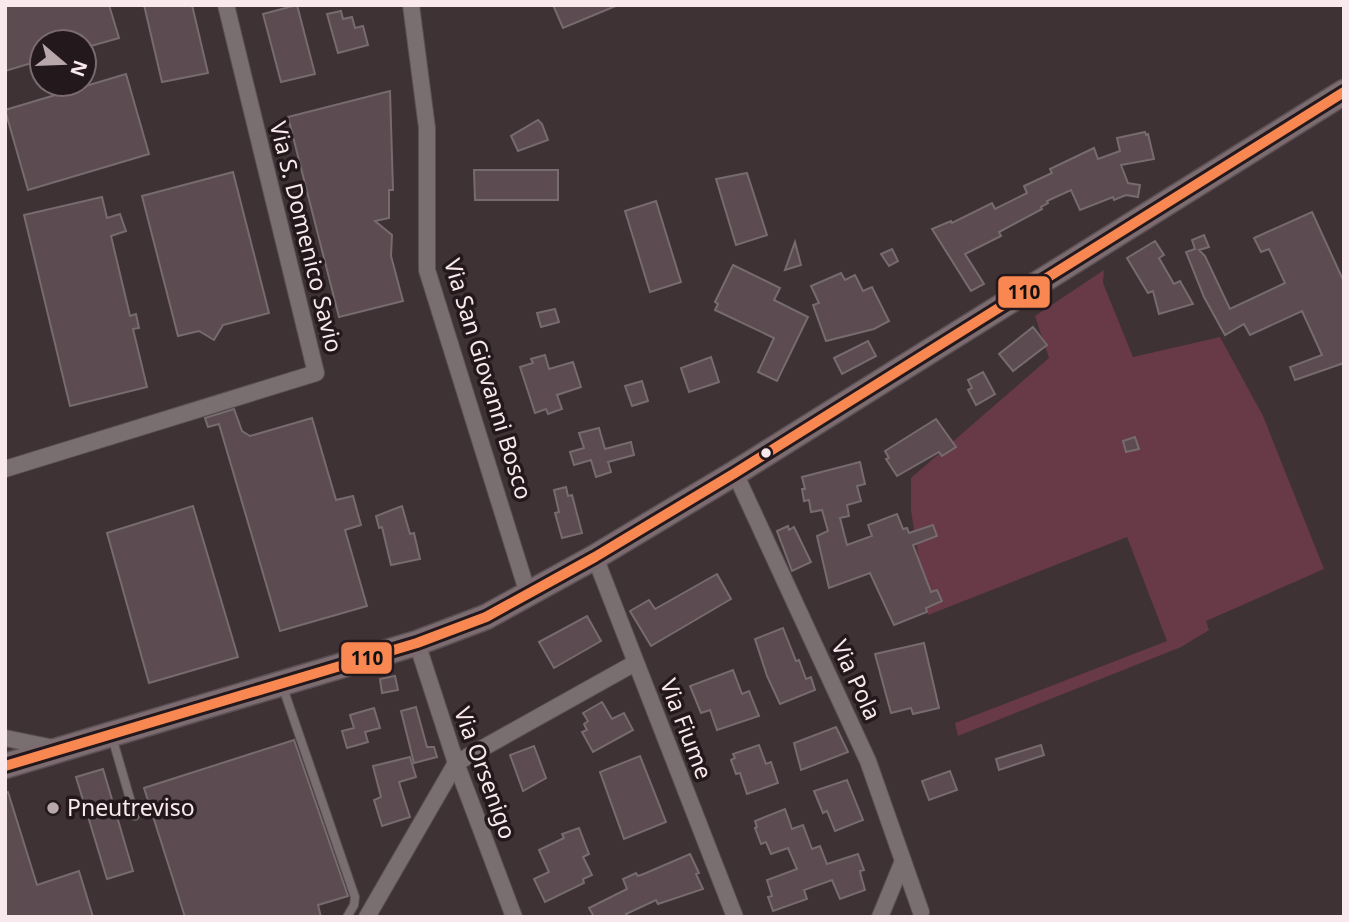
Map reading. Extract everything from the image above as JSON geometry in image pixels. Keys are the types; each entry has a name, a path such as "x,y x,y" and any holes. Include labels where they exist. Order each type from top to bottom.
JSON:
{"main road":[{"path":"5,766 282,685 417,643 486,617 595,557 735,473 1344,92"}],"street":[{"name":"Via S. Domenico Savio","path":"5,469 172,420 316,373 226,5"},
{"name":"Via San Giovanni Bosco","path":"411,5 427,128 428,270 528,594"},
{"name":"Via Pola","path":"735,473 868,761 921,912"},
{"name":"Via Fiume","path":"595,557 735,917"},
{"name":"Via Orsenigo","path":"417,643 456,763 514,917"},
{"path":"367,917 456,763 635,663"},
{"path":"5,738 60,749"},
{"path":"880,917 903,861"}],"lane":[{"path":"282,685 355,897 347,917"},
{"path":"111,734 135,816"}],"shaded area":[{"path":"1104,270 1103,283 1133,357 1220,337 1263,416 1324,569 1206,621 1209,630 1181,647 958,736 955,723 1167,641 1127,537 928,615 911,511 911,478 1049,358 1035,316"}],"building":[{"path":"5,5 109,5 119,38 98,44 98,28 28,28 28,64 5,71"},
{"path":"144,5 192,5 208,73 162,82"},
{"path":"297,5 315,74 281,82 263,14"},
{"path":"553,5 618,5 563,28"},
{"path":"341,11 343,19 352,17 355,28 363,26 368,45 338,53 327,14"},
{"path":"126,74 149,154 28,190 5,110 45,98 98,98 98,82"},
{"path":"390,91 393,190 389,190 389,218 375,221 392,235 391,256 403,301 339,317 288,117"},
{"path":"538,120 548,140 518,151 511,136"},
{"path":"1145,132 1148,134 1154,159 1121,165 1128,183 1140,185 1138,197 1126,195 1114,200 1113,197 1080,210 1071,190 1047,201 1042,209 999,232 1001,236 965,254 984,284 971,291 932,229 951,221 952,223 992,203 995,209 1027,193 1024,186 1052,173 1050,169 1094,148 1098,159 1120,151 1117,138"},
{"path":"474,170 558,170 558,200 475,200"},
{"path":"233,172 269,313 223,325 214,340 199,331 178,336 142,196"},
{"path":"747,173 767,235 736,245 716,179"},
{"path":"102,197 107,218 120,214 126,231 111,236 130,316 136,314 139,328 133,329 147,387 70,406 24,215"},
{"path":"656,201 681,282 650,292 625,211"},
{"path":"1312,212 1344,282 1344,363 1295,380 1290,367 1322,355 1302,311 1250,335 1244,324 1225,335 1204,297 1186,252 1195,249 1192,240 1204,235 1209,247 1199,250 1205,256 1230,309 1285,283 1269,249 1261,252 1254,238"},
{"path":"1155,241 1164,255 1159,258 1174,284 1180,281 1193,304 1159,314 1153,291 1148,293 1127,258"},
{"path":"795,242 801,265 785,270"},
{"path":"892,249 898,261 889,266 881,254"},
{"path":"733,265 780,288 774,300 808,317 777,381 758,372 774,338 715,310 718,304 715,302"},
{"path":"841,273 845,280 855,275 863,291 872,287 889,321 874,329 826,341 813,305 819,303 811,286"},
{"path":"555,309 559,322 541,327 537,313"},
{"path":"1033,327 1047,345 1013,371 999,354"},
{"path":"868,341 876,356 842,374 834,358"},
{"path":"545,355 549,369 573,362 581,387 557,395 562,409 548,414 546,409 535,413 520,367 533,363 531,359"},
{"path":"711,357 719,382 689,392 681,368"},
{"path":"983,372 995,394 976,405 968,390 972,388 968,380"},
{"path":"642,381 648,401 632,406 625,386"},
{"path":"234,409 242,431 250,436 312,418 336,500 353,496 361,525 345,530 367,606 280,631 219,424 208,427 205,418"},
{"path":"936,419 956,447 942,456 939,452 897,476 886,459 889,458 885,451"},
{"path":"599,428 605,449 631,442 634,455 608,462 611,472 596,477 591,460 574,465 570,452 584,448 579,433"},
{"path":"1135,437 1139,449 1126,452 1123,441"},
{"path":"860,462 865,484 857,486 861,501 847,505 849,516 840,518 847,545 872,536 868,525 897,514 903,529 907,528 909,533 933,525 937,536 913,545 931,592 937,590 942,601 926,608 927,612 894,625 870,573 829,588 817,536 828,531 822,510 811,512 809,500 804,501 802,477"},
{"path":"566,487 568,496 572,495 582,533 562,538 555,513 559,512 554,490"},
{"path":"193,506 238,657 149,683 107,533"},
{"path":"402,506 410,534 414,533 420,559 391,565 382,527 379,528 376,516"},
{"path":"788,526 789,530 794,527 811,562 792,571 777,531"},
{"path":"717,574 731,599 651,646 630,611 649,600 655,609"},
{"path":"587,616 601,641 554,668 539,642"},
{"path":"783,628 796,661 799,660 806,679 811,677 815,690 780,704 755,639"},
{"path":"924,643 939,708 913,714 911,708 891,713 875,654"},
{"path":"733,670 742,694 749,691 759,716 717,730 710,710 701,713 690,686"},
{"path":"395,676 398,690 382,693 380,679"},
{"path":"602,702 612,719 624,713 633,730 593,752 582,732 587,730 584,724 588,721 583,713"},
{"path":"416,707 427,747 434,747 437,757 414,763 401,711"},
{"path":"374,708 380,728 365,732 368,742 347,748 342,731 354,728 350,715"},
{"path":"836,727 848,752 801,770 794,743"},
{"path":"294,740 348,896 318,905 321,917 185,917 144,788"},
{"path":"759,745 766,764 771,762 778,783 747,794 740,773 736,774 731,760 735,758 733,754"},
{"path":"1041,745 1044,755 999,770 996,759"},
{"path":"534,746 546,778 523,791 510,755"},
{"path":"640,756 666,822 624,839 600,772"},
{"path":"410,757 416,777 399,782 410,817 382,826 374,800 381,797 373,766"},
{"path":"103,769 133,871 107,879 76,777"},
{"path":"950,771 957,790 929,800 922,781"},
{"path":"847,780 863,820 835,831 827,811 823,813 814,791"},
{"path":"8,792 37,885 79,871 93,917 5,917 5,793"},
{"path":"785,809 792,829 803,825 812,849 820,846 827,864 858,854 864,870 860,871 865,890 840,899 832,880 804,890 807,899 773,911 768,897 772,896 767,880 797,869 788,848 771,854 766,842 761,844 755,821"},
{"path":"579,828 589,854 583,857 592,875 583,879 584,883 545,902 534,879 549,872 539,850 564,838 562,834"},
{"path":"690,854 703,889 658,904 656,900 626,914 628,917 594,917 589,908 627,889 623,879 636,873 638,876"}],"transit line":[{"name":"110","path":"5,766 417,643 486,617 595,557 735,473 1344,92"}],"place":[{"name":"Pneutreviso","path":"53,808"}]}
